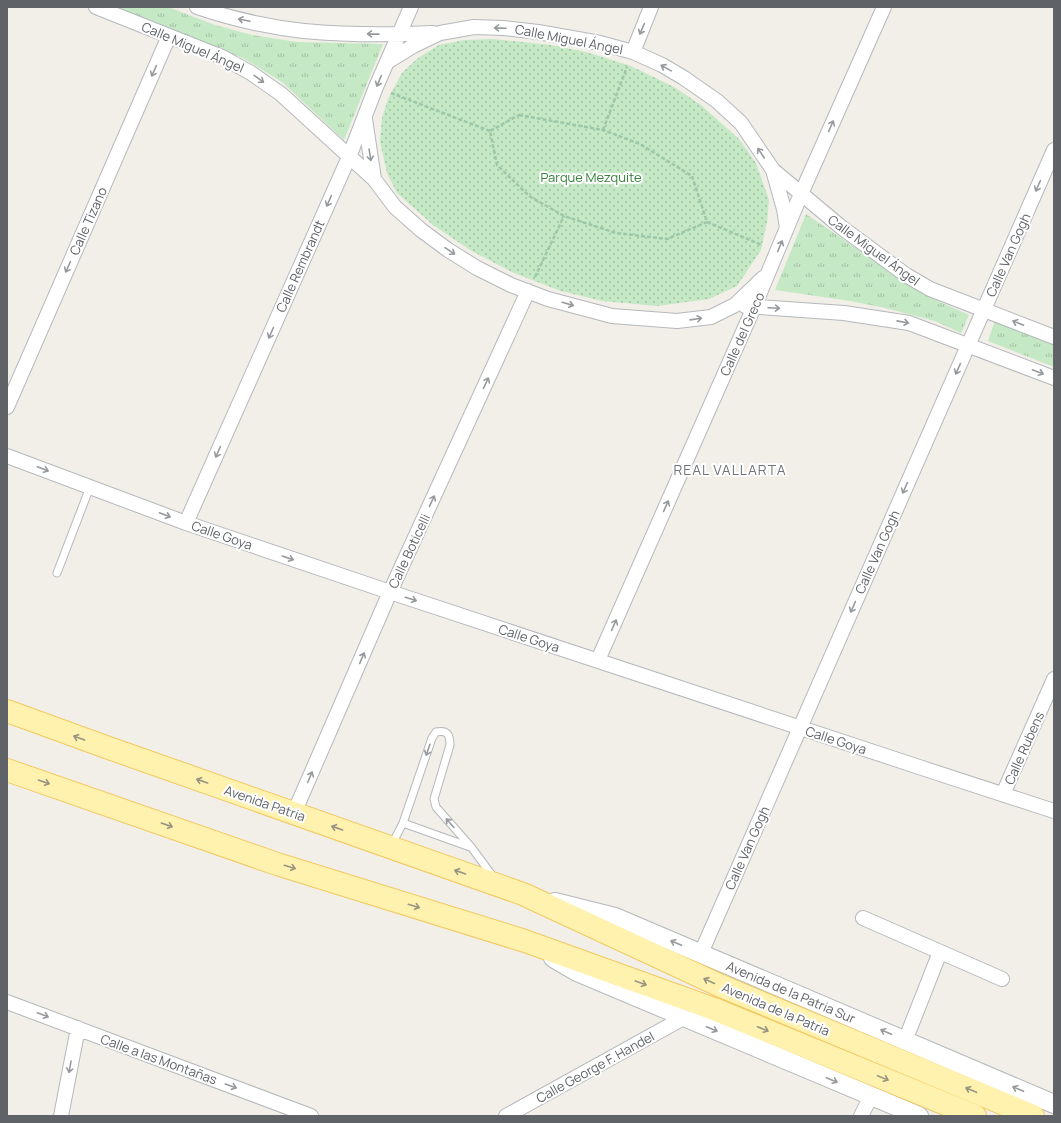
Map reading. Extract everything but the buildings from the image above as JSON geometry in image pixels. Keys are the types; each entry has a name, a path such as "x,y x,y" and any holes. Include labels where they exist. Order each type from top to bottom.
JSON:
{"main road":[{"name":"Avenida Patria","path":"7,711 106,748 523,894"},
{"path":"7,770 278,864 525,941"},
{"name":"Avenida de la Patria","path":"523,894 721,986 1033,1116"},
{"name":"Avenida de la Patria","path":"525,941 714,1009 974,1116"}],"street":[{"name":"Calle Miguel Ángel","path":"96,7 222,57 251,72 281,94 374,179 395,207 421,230 477,268 511,285 548,299 612,316 678,321 711,317 735,305 768,273"},
{"name":"Calle Miguel Ángel","path":"197,7 226,17 268,26 304,31 399,34 440,33 474,27 504,28 569,37 632,52 662,65 717,101 741,123 773,170 841,227 906,276 930,289 1054,337"},
{"name":"Calle Rembrandt","path":"186,523 349,157 376,87 411,7"},
{"path":"632,52 652,7"},
{"name":"Calle del Greco","path":"598,660 754,307 884,7"},
{"name":"Calle Miguel Ángel","path":"387,62 413,46 440,33"},
{"name":"Calle Tizano","path":"7,407 169,36"},
{"name":"Calle Miguel Ángel","path":"364,117 374,179"},
{"name":"Calle Van Gogh","path":"701,953 1054,150"},
{"name":"Calle Miguel Ángel","path":"773,170 784,210 787,229"},
{"name":"Calle Boticelli","path":"294,813 390,592 528,291"},
{"path":"735,305 844,312 909,323 1054,378"},
{"name":"Calle Goya","path":"7,456 186,523 390,592 1054,811"},
{"name":"Calle Rubens","path":"1003,794 1054,679"},
{"name":"Avenida de la Patria Sur","path":"523,894 615,917 1054,1104"},
{"path":"864,918 1002,979"},
{"path":"525,941 577,972 919,1116"},
{"path":"905,1040 940,952"},
{"name":"Calle a las Montañas","path":"7,1002 311,1116"},
{"name":"Calle George F. Handel","path":"506,1116 685,1017"},
{"path":"61,1116 78,1028"},
{"path":"861,1116 870,1096"}],"lane":[{"path":"58,573 90,487"},
{"path":"390,847 403,823 432,738 436,732 441,731 447,733 450,737 450,745 434,798 436,807 472,848 500,886"},
{"path":"403,823 472,848"}],"path":[{"path":"603,130 632,52"},
{"path":"376,87 490,131 519,115 603,130 640,144 692,176 707,222"},
{"path":"490,131 497,165 528,196 564,216 616,233 667,239 707,222 778,251"},
{"path":"528,291 564,216"}],"green space":[{"path":"115,7 168,7 215,25 252,35 297,42 383,44 344,140 282,82 243,58"},
{"name":"Parque Mezquite","path":"493,39 551,45 586,52 631,66 674,87 701,105 739,139 756,163 769,200 767,222 761,250 737,286 709,299 657,306 602,301 561,291 514,273 470,250 433,225 397,193 387,173 380,142 382,118 388,99 402,73 418,58 439,45 465,40"},
{"path":"806,214 925,295 969,315 961,333 935,321 885,308 850,301 775,290"},
{"path":"995,320 1054,344 1054,367 988,341"}],"district":[{"name":"REAL VALLARTA","path":"730,470"}]}
